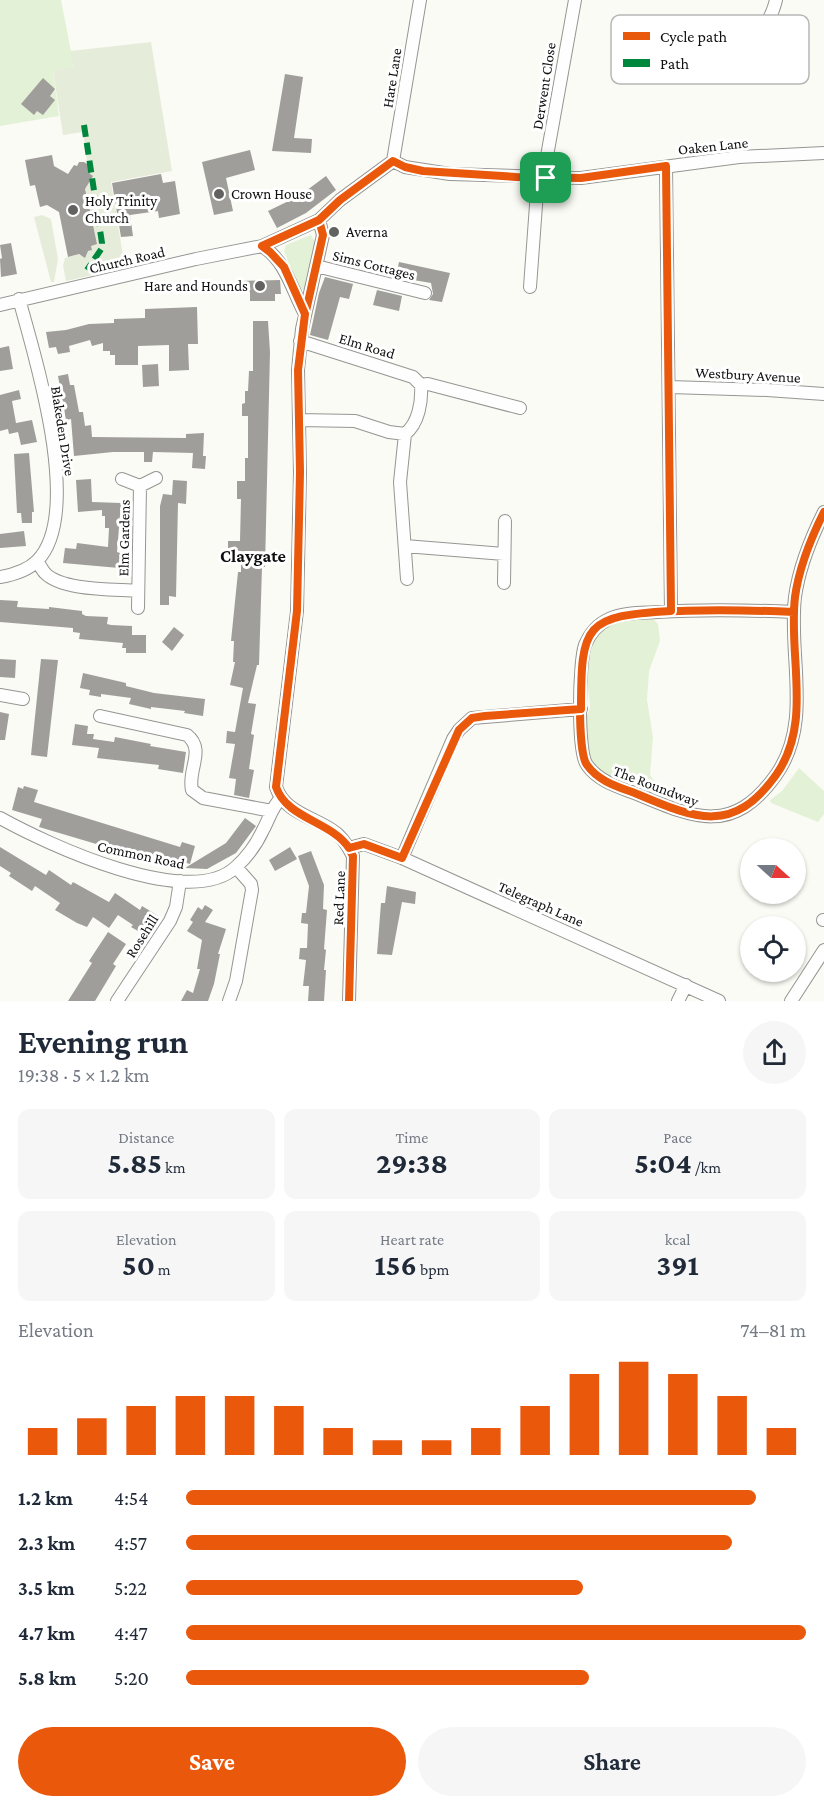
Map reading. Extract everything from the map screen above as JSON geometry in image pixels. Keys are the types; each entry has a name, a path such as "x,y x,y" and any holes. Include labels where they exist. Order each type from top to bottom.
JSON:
{"street":[{"name":"Hare Lane","path":"393,161 420,0"},
{"name":"Derwent Close","path":"530,286 542,178 574,0"},
{"path":"771,15 776,0"},
{"name":"Oaken Lane","path":"393,161 405,167 432,172 542,178 604,176 740,157 824,153"},
{"name":"Church Road","path":"0,304 262,246 319,220 340,200 393,161"},
{"path":"666,166 671,611"},
{"path":"319,220 323,235 300,341 297,611 276,787 281,798 299,813 334,831 349,848"},
{"path":"262,246 284,267 305,314"},
{"name":"Sims Cottages","path":"316,266 425,293"},
{"path":"517,272 531,273"},
{"name":"Blakeden Drive","path":"19,299 49,420 57,479 57,513 54,530 37,561"},
{"name":"Elm Road","path":"300,341 397,371 412,377 421,385 444,387 520,408"},
{"path":"407,579 400,482 405,434 411,429 420,408 421,385"},
{"name":"Westbury Avenue","path":"670,387 824,394"},
{"path":"299,420 355,421 389,432 405,434"},
{"name":"Elm Gardens","path":"122,479 140,486 156,478"},
{"name":"Elm Gardens","path":"138,608 140,486"},
{"path":"794,612 795,597 806,556 824,512"},
{"path":"504,583 505,521"},
{"path":"405,546 504,554"},
{"path":"0,577 23,570 37,561"},
{"name":"Elm Gardens","path":"37,561 45,573 56,581 69,585 138,591"},
{"name":"The Roundway","path":"710,609 794,612 796,699 794,735 777,773 764,790 735,812 709,818 688,815 602,779 593,773 582,756 581,666 584,647 592,632 611,618 636,613 671,611 710,609"},
{"path":"0,695 22,699"},
{"path":"402,858 453,739 472,718 581,709"},
{"path":"99,716 187,735 194,741 196,747 192,790 203,798 272,811"},
{"path":"228,1001 236,981 252,890 248,879 236,867 258,840 281,798"},
{"name":"Common Road","path":"0,818 85,859 180,881 218,876 236,867"},
{"name":"Telegraph Lane","path":"349,848 364,844 402,858 719,1001"},
{"name":"Red Lane","path":"349,848 353,856 354,869 349,1001"},
{"name":"Rosehill","path":"117,1001 170,921 177,902 180,881"},
{"path":"791,1001 824,950"},
{"path":"678,1001 686,985"}],"green space":[{"path":"0,0 61,0 74,67 53,72 59,116 0,126"},
{"path":"151,42 172,171 111,182 125,268 66,281 63,266 65,258 76,255 75,251 78,251 79,255 86,256 87,251 92,250 91,246 97,243 89,206 91,202 87,198 85,189 88,168 83,132 63,135 53,71 74,67 70,51"},
{"path":"42,215 51,219 58,259 54,282 51,282 34,217"},
{"path":"311,235 315,242 305,289 299,290 284,251 286,245"},
{"path":"652,618 658,624 660,641 649,671 647,700 653,737 650,775 663,793 656,798 651,795 651,787 631,778 627,784 597,769 589,760 586,746 586,719 590,706 586,664 590,644 595,635 608,624 626,619"},
{"path":"799,768 824,791 824,814 818,822 771,803 770,800 782,791"}],"building":[{"path":"285,74 303,77 294,138 312,139 311,153 272,151"},
{"path":"43,78 55,89 50,96 55,100 43,115 37,111 34,115 21,104"},
{"name":"Crown House","path":"250,150 255,170 226,178 233,211 214,215 202,162"},
{"name":"Holy Trinity Church","path":"52,155 54,166 68,174 74,165 77,166 79,162 84,162 93,176 85,189 87,198 91,202 89,206 97,244 91,246 92,250 88,251 85,258 79,254 68,257 59,212 47,205 40,207 35,185 30,186 25,160"},
{"path":"161,174 163,183 175,181 180,214 159,218 158,211 130,215 133,236 121,237 112,183"},
{"path":"326,176 336,190 306,213 277,228 268,211 299,196"},
{"path":"11,243 17,274 1,277 0,245"},
{"path":"399,262 450,273 442,302 429,300 433,294 431,283 396,277"},
{"path":"325,277 353,284 349,299 340,297 328,340 310,335 319,293"},
{"name":"Hare and Hounds","path":"280,280 281,294 275,294 275,301 250,301 250,292 239,292 239,281"},
{"path":"377,290 402,296 399,311 373,305"},
{"path":"197,307 198,344 188,344 189,370 169,371 169,345 138,346 138,365 115,365 115,355 110,355 110,351 103,351 103,343 92,346 90,340 69,346 70,352 58,354 56,347 49,348 46,332 89,324 114,323 114,319 145,318 145,309"},
{"path":"253,321 268,321 270,352 265,567 262,567 259,665 257,665 248,703 256,704 249,769 254,770 249,798 234,795 236,779 229,778 235,744 226,743 227,731 235,732 243,688 230,685 235,662 233,662 234,641 231,641 238,572 241,572 241,551 228,550 228,541 240,541 241,499 237,499 237,481 245,481 245,458 248,458 248,416 242,416 242,404 245,403 245,391 248,391 249,371 253,371"},
{"path":"9,346 13,369 0,371 0,348"},
{"path":"158,364 159,386 143,387 142,365"},
{"path":"68,374 70,385 74,385 79,412 83,412 85,426 91,425 92,437 186,438 186,434 204,433 205,469 192,468 193,453 153,452 152,462 144,462 144,452 74,456 71,419 66,420 58,376"},
{"path":"19,390 21,399 12,401 16,423 32,420 37,442 21,445 18,432 9,434 8,429 0,431 0,395"},
{"path":"29,453 34,512 32,512 32,523 22,523 21,513 17,513 14,454"},
{"path":"91,479 92,502 121,503 117,552 120,553 119,568 63,563 65,548 76,549 77,543 108,547 109,528 105,528 105,516 102,516 102,510 78,512 76,480"},
{"path":"173,480 187,481 186,504 178,503 176,597 169,596 169,605 160,605 160,506 163,494 172,495"},
{"path":"24,531 26,546 0,548 0,534"},
{"path":"0,600 18,601 17,607 49,609 49,607 82,611 82,614 86,616 108,617 107,624 132,626 132,635 146,635 146,653 126,653 126,648 122,648 123,643 79,639 80,633 73,632 73,628 0,622"},
{"path":"174,627 184,635 172,651 162,642"},
{"path":"0,659 16,660 15,678 0,677"},
{"path":"41,659 58,660 47,757 31,755"},
{"path":"83,673 126,683 126,686 154,693 205,699 203,716 184,713 185,711 151,707 151,709 129,704 131,698 101,694 101,697 89,695 90,690 80,688"},
{"path":"0,712 9,714 5,740 0,740"},
{"path":"75,724 88,726 87,734 94,734 93,739 114,742 115,737 186,752 183,773 158,769 159,765 97,758 99,748 72,745"},
{"path":"24,786 38,790 34,802 180,847 182,842 195,846 190,864 169,858 167,865 39,827 42,819 12,810 18,787 23,789"},
{"path":"245,818 256,826 236,853 207,869 185,868 226,843"},
{"path":"0,847 46,875 49,870 71,885 73,882 109,902 115,893 140,910 142,906 160,917 148,937 131,927 133,925 118,915 109,928 93,917 87,927 77,923 55,910 60,903 35,886 32,891 9,876 11,873 0,866"},
{"path":"290,847 297,859 275,871 269,860"},
{"path":"311,851 324,885 323,909 327,910 324,1001 308,1001 309,986 303,986 306,960 299,959 300,948 307,948 308,924 301,923 302,913 306,913 309,886 298,856"},
{"path":"387,886 416,892 415,904 402,902 392,955 377,954 381,903 385,903"},
{"path":"205,905 213,910 205,922 226,929 218,954 220,954 214,984 208,1001 181,1001 187,990 193,993 200,969 197,969 202,940 187,931 193,922 190,920 198,907 202,910"},
{"path":"108,932 126,944 113,964 116,966 95,1001 68,1001 92,963 89,961"}],"marked path":[{"path":"84,125 102,243 102,248 87,270"}],"cycle path":[{"path":"319,220 323,235 302,329 298,370 300,473 297,611 276,787 285,802 292,808 339,835 353,856 349,1001"},
{"path":"794,612 709,610 640,613 615,617 601,623 585,645 581,669 580,726 587,765 597,776 610,783 696,815 729,814 744,807 760,794 776,775 787,755 794,734 797,689 795,597 806,553 824,512"}],"place":[{"name":"Crown House","path":"219,194"},
{"name":"Holy Trinity Church","path":"73,210"},
{"name":"Averna","path":"334,232"},
{"name":"Hare and Hounds","path":"260,286"}],"district":[{"name":"Claygate","path":"253,556"}],"route":[{"path":"393,161 405,167 450,174 546,178 604,176 666,166 671,611 636,613 611,618 592,632 584,647 581,666 581,709 472,718 453,739 402,858 364,844 349,848 334,831 288,806 276,787 297,611 300,472 298,370 305,314 293,292 284,267 278,258 262,246 319,220 340,200 393,161"}]}
